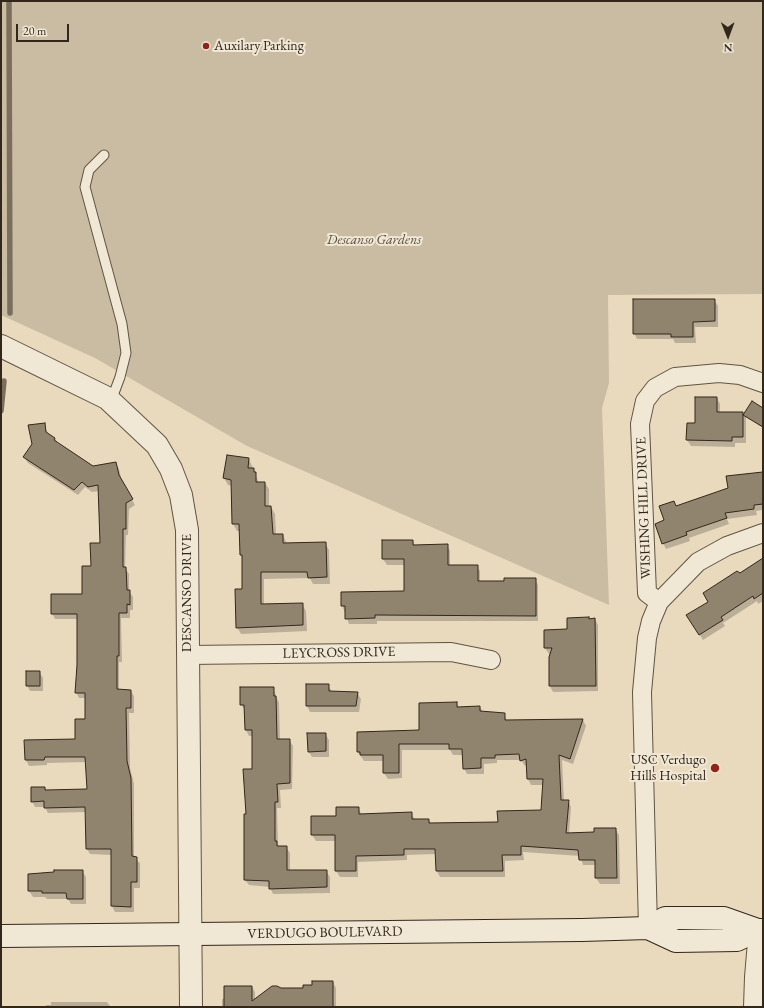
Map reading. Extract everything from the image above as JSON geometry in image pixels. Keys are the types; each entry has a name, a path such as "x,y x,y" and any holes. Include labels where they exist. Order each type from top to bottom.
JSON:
{"main road":[{"name":"DESCANSO DRIVE","path":"1,346 50,368 111,401 156,445 171,469 181,495 187,530 191,1007"},
{"name":"VERDUGO BOULEVARD","path":"1,936 190,935 648,928 676,941 737,940 760,930"}],"street":[{"name":"WISHING HILL DRIVE","path":"659,602 647,593 640,424 645,401 655,388 675,377 707,373 729,374 740,375 763,383"},
{"path":"648,928 642,692 647,638 651,621 659,602 698,562 727,546 763,534"},
{"name":"LEYCROSS DRIVE","path":"187,655 451,652 491,660"},
{"path":"753,1007 754,978 760,930"}],"lane":[{"path":"104,155 89,170 85,187 122,324 126,353 120,377 111,401"}],"green space":[{"name":"Descanso Gardens","path":"1,1 763,1 763,294 608,295 609,383 602,408 609,605 247,446 95,358 1,315"}],"building":[{"path":"633,299 715,299 715,321 693,322 693,337 671,337 671,334 633,334"},
{"path":"695,397 717,397 717,412 743,412 743,437 732,437 732,441 686,440 687,423 695,423"},
{"path":"752,401 763,408 763,427 743,415"},
{"path":"45,423 46,432 55,438 54,440 93,466 116,462 119,475 133,499 126,503 126,529 123,529 123,567 126,567 127,590 130,590 130,605 127,604 127,613 119,613 119,656 117,656 117,689 131,690 131,708 126,708 127,761 131,778 132,856 137,857 137,882 131,882 131,907 111,906 111,849 86,849 85,807 44,808 44,801 31,802 31,787 45,787 45,790 87,789 85,757 45,757 44,760 25,760 24,740 75,739 75,719 85,719 85,693 75,693 77,665 77,614 51,614 51,594 82,594 82,566 91,566 90,543 100,543 98,485 88,487 82,482 74,490 23,457 32,444 28,425"},
{"path":"227,455 249,458 248,468 254,468 254,472 256,472 256,482 265,482 265,506 271,506 273,534 283,534 283,543 326,542 327,577 308,578 307,572 261,572 261,604 303,603 303,625 236,628 235,589 242,589 242,555 240,555 239,524 232,524 231,480 223,478"},
{"path":"763,472 763,504 754,505 754,509 725,513 727,518 686,532 687,535 662,544 655,524 664,520 659,506 674,501 676,506 728,488 726,476"},
{"path":"382,540 413,540 413,545 448,544 448,565 478,565 478,581 504,581 504,578 536,578 536,616 375,615 375,618 345,619 345,606 341,606 341,592 404,591 404,559 382,559"},
{"path":"763,558 763,593 754,599 753,596 721,617 723,620 699,635 686,615 708,602 703,593 737,571 740,573"},
{"path":"589,617 589,619 595,618 596,686 549,686 549,657 552,648 544,648 544,630 567,629 567,618"},
{"path":"26,671 40,671 40,686 26,686"},
{"path":"306,684 329,684 329,691 358,692 356,706 306,706"},
{"path":"240,687 274,687 274,696 276,696 277,739 290,739 290,783 277,784 278,802 275,802 275,841 277,841 277,846 287,846 287,870 327,870 327,887 269,889 269,881 244,880 244,814 246,814 243,769 252,769 252,730 245,730 244,705 240,705"},
{"path":"457,702 457,707 480,706 480,711 505,713 505,720 583,719 570,759 559,755 561,800 569,800 566,833 594,832 594,828 616,828 617,878 595,878 595,860 579,860 578,850 521,846 521,855 502,855 503,871 436,871 435,849 404,849 404,855 356,856 356,871 335,871 335,835 311,835 311,816 336,816 336,807 359,807 359,814 412,812 412,819 429,819 429,823 498,822 497,811 541,810 543,779 527,779 526,759 520,761 519,754 495,755 495,758 481,758 481,768 463,769 462,749 449,749 449,744 399,744 399,773 383,773 383,755 360,755 360,752 357,752 357,732 419,730 419,703"},
{"path":"307,733 326,733 326,751 308,752"},
{"path":"54,870 83,870 83,899 67,899 66,893 42,893 42,891 28,891 28,874 54,872"},
{"path":"312,981 333,981 333,1007 224,1007 224,986 252,986 252,1001 272,986 281,988 303,988 303,985 312,985"}],"waterway":[{"path":"9,1 10,313"},
{"path":"1,411 4,381"}],"place":[{"name":"Auxilary Parking","path":"206,46"},
{"name":"USC Verdugo Hills Hospital","path":"715,768"}]}
